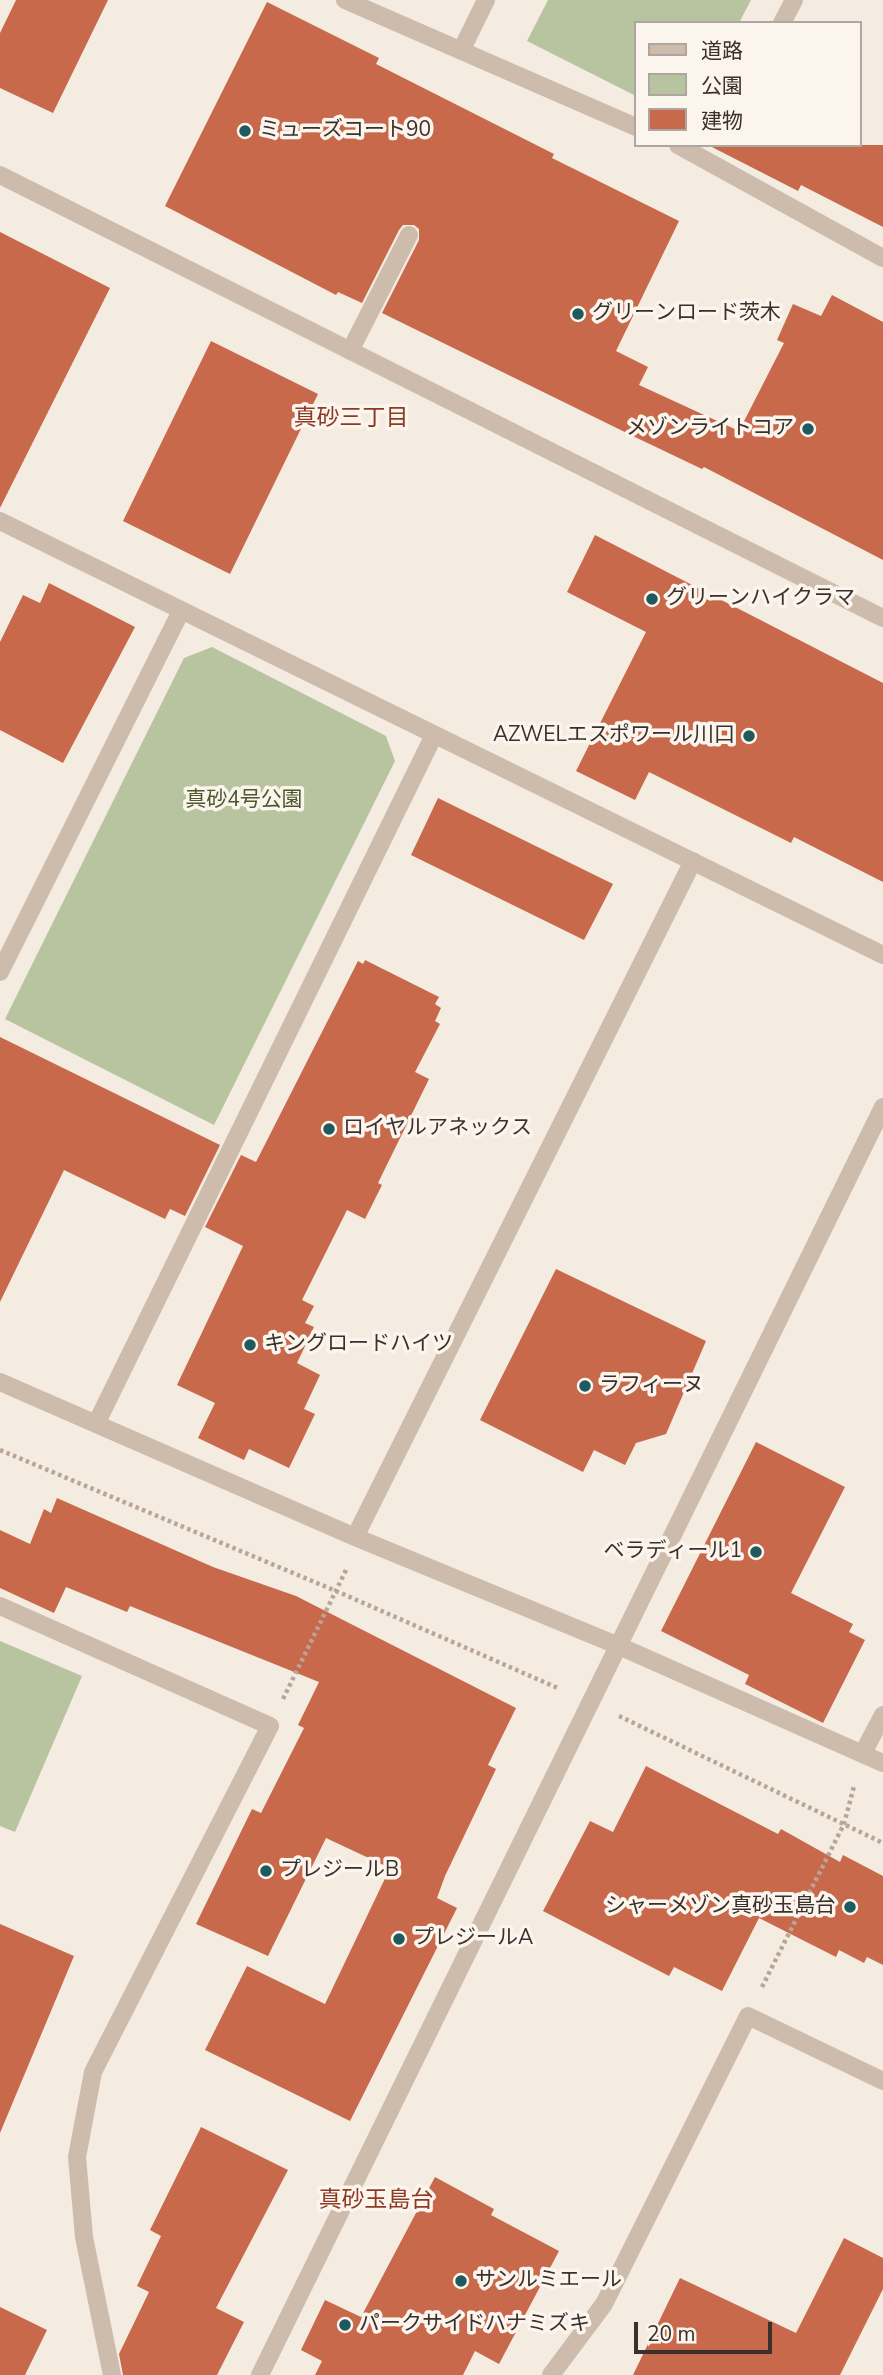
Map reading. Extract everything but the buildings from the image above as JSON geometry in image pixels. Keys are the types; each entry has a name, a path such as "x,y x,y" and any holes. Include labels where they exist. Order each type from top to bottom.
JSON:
{"street":[{"path":"345,0 634,126"},
{"path":"461,51 486,0"},
{"path":"783,21 794,0"},
{"path":"687,147 714,153 883,258"},
{"path":"0,176 883,618"},
{"path":"350,351 409,235"},
{"path":"0,521 883,955"},
{"path":"0,972 181,611"},
{"path":"96,1424 434,735"},
{"path":"355,1537 693,861"},
{"path":"260,2375 883,1107"},
{"path":"0,1382 355,1537 619,1646 883,1763"},
{"path":"0,1606 270,1726 93,2072 78,2157 84,2237 112,2375"},
{"path":"863,1753 883,1715"},
{"path":"551,2375 604,2304 748,2016 883,2081"}],"path":[{"path":"0,1450 336,1591 590,1702 883,1843"},
{"path":"270,1726 351,1561 355,1537"},
{"path":"748,2016 844,1824 863,1753"}],"green space":[{"path":"548,0 751,0 740,21 634,21 634,95 527,41"},
{"name":"真砂4号公園","path":"212,647 386,736 395,761 214,1125 5,1019 184,658"},
{"path":"0,1641 82,1676 15,1832 0,1826"}],"place":[{"name":"ミューズコート90","path":"245,131"},
{"name":"グリーンロード茨木","path":"578,314"},
{"name":"メゾンライトコア","path":"808,429"},
{"name":"グリーンハイクラマ","path":"652,599"},
{"name":"AZWELエスポワール川口","path":"749,736"},
{"name":"ロイヤルアネックス","path":"329,1129"},
{"name":"キングロードハイツ","path":"250,1345"},
{"name":"ラフィーヌ","path":"585,1386"},
{"name":"ベラディール1","path":"756,1552"},
{"name":"プレジールB","path":"266,1871"},
{"name":"シャーメゾン真砂玉島台","path":"850,1907"},
{"name":"プレジールA","path":"399,1939"},
{"name":"サンルミエール","path":"461,2281"},
{"name":"パークサイドハナミズキ","path":"345,2325"}],"district":[{"name":"真砂三丁目","path":"351,419"},
{"name":"真砂玉島台","path":"376,2201"}]}
